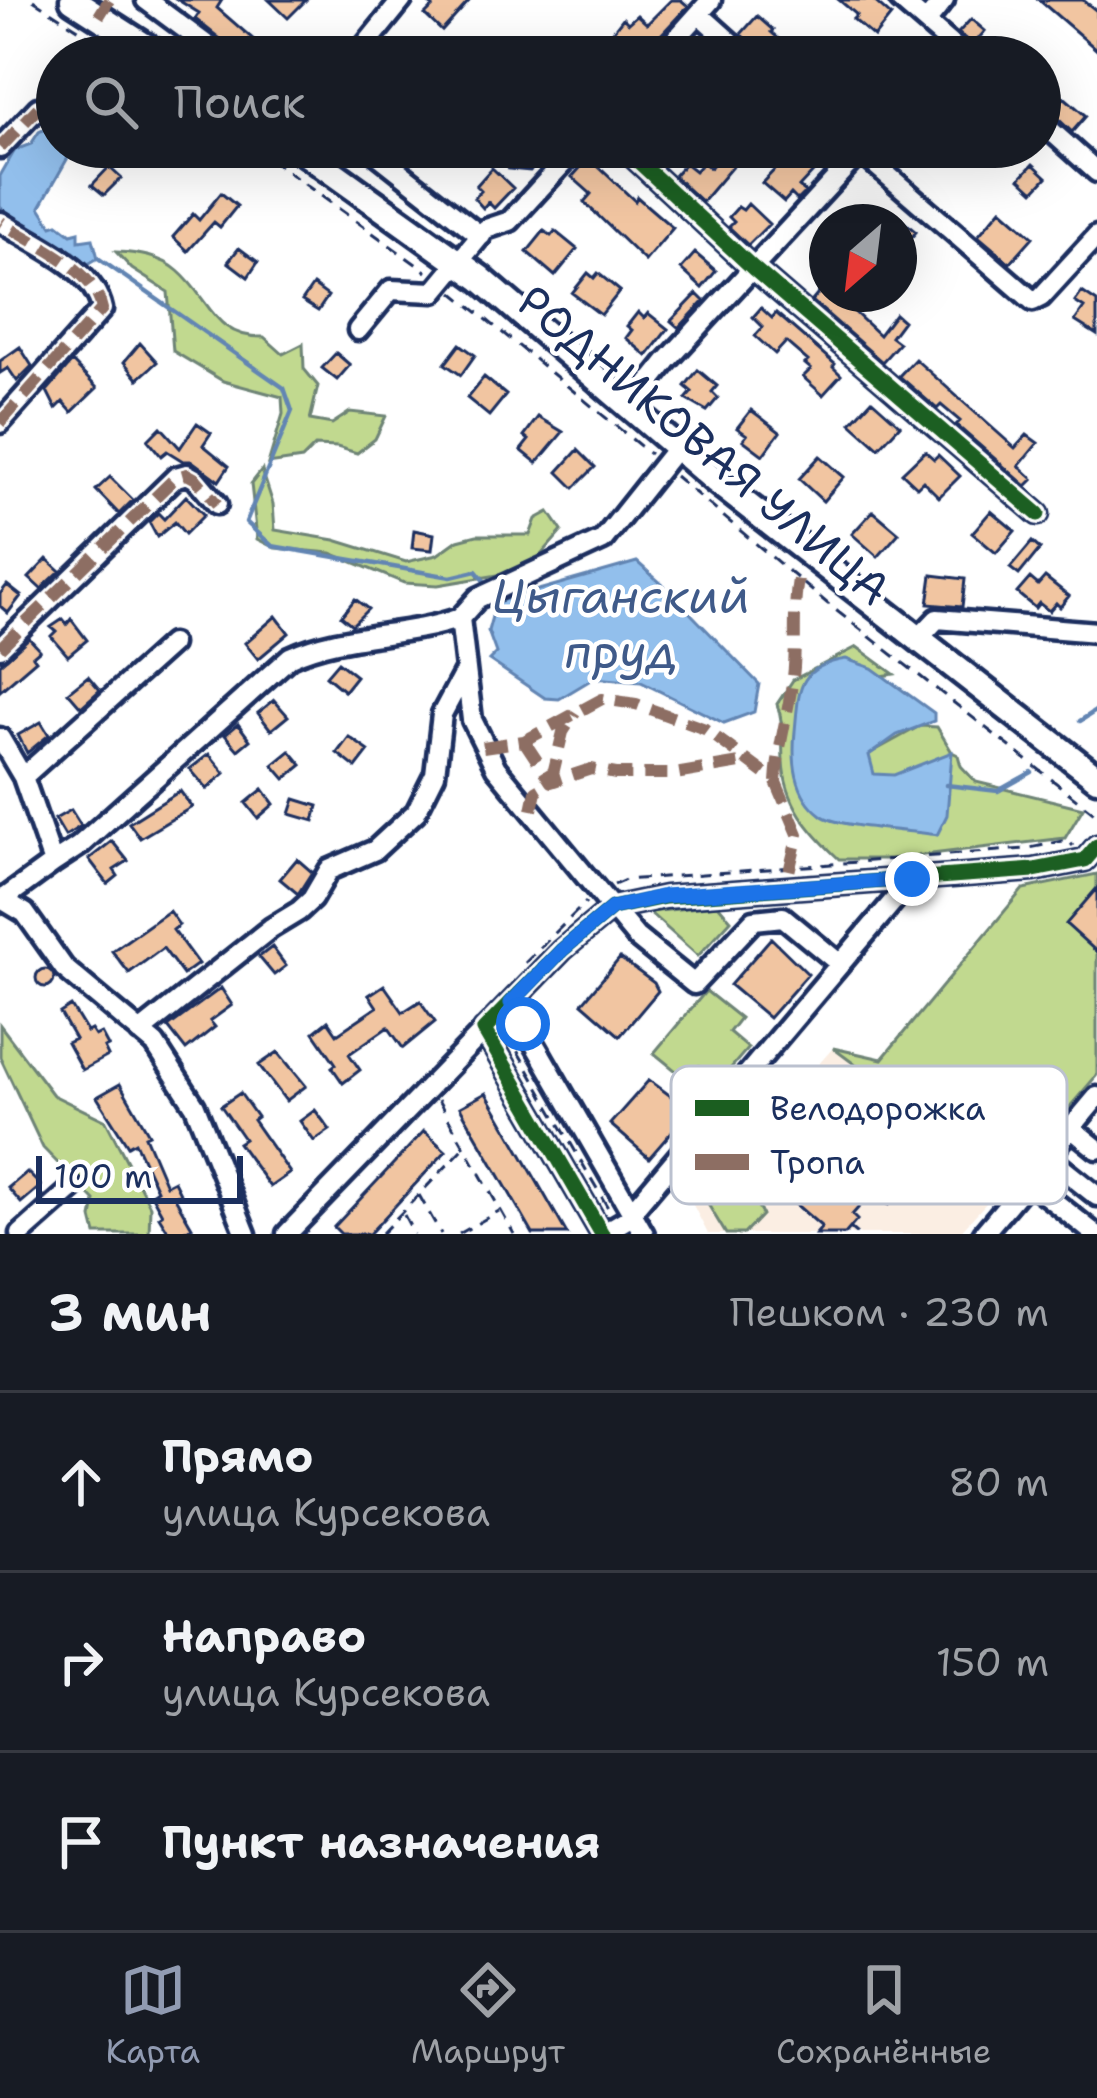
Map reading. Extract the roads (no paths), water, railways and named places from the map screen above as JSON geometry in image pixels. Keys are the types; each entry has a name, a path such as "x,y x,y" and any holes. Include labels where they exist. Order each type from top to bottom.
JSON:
{"main road":[{"path":"73,0 104,8 137,36"},
{"name":"РОДНИКОВАЯ УЛИЦА","path":"327,168 460,263 630,407 670,456 1097,778"}],"street":[{"path":"146,0 195,36"},
{"path":"373,36 402,0"},
{"path":"900,0 942,36"},
{"path":"926,22 944,0"},
{"path":"679,36 705,7 729,36"},
{"path":"0,148 36,110"},
{"path":"1061,140 1097,172"},
{"path":"395,168 481,236"},
{"path":"358,329 391,290 434,292 486,229 510,221 559,168"},
{"path":"646,168 753,268 1038,514"},
{"path":"630,407 841,168"},
{"path":"880,168 1033,301 1042,297 1097,236"},
{"path":"0,224 84,275 102,309 0,423"},
{"path":"246,1234 195,1106 154,1044 64,968 26,913 2,898 80,846 290,657 321,643 430,629 460,618 478,598 603,540 670,456"},
{"path":"0,648 176,477 187,474 196,479 217,504"},
{"path":"460,618 472,720 496,768 636,937 694,984 754,920 783,916 840,964"},
{"name":"РОДНИКОВАЯ УЛИЦА","path":"917,640 937,619 1097,632"},
{"path":"23,777 171,644"},
{"path":"140,1032 312,899 328,870 375,850 416,812 435,774 442,714 464,673"},
{"path":"0,738 23,777 53,863"},
{"path":"287,1234 562,950 612,908 665,896 1066,865 1085,860 1097,846"},
{"path":"753,1066 912,879"},
{"path":"511,1003 566,1135 621,1221"},
{"path":"484,1030 566,1135 621,1221 644,1234"},
{"path":"1067,1133 1097,1097"},
{"path":"1071,1128 1097,1149"},
{"path":"621,1221 671,1162"},
{"path":"1067,1172 1097,1196"},
{"path":"21,1234 73,1188"},
{"path":"983,1234 1008,1204"},
{"path":"1057,1204 1095,1234"}],"water":[{"path":"36,136 36,168 62,168 40,207 52,226 58,224 71,234 79,232 79,241 93,239 98,258 88,264 74,252 61,257 59,246 32,236 0,207 0,176 15,150 31,144"},
{"name":"Цыганский пруд","path":"637,562 759,684 754,712 724,723 641,682 594,678 559,699 545,698 489,660 496,653 488,631 496,602"},
{"name":"Цыганский пруд","path":"846,659 872,668 934,713 934,721 897,735 869,755 874,774 894,775 952,752 947,815 937,835 829,819 805,798 794,754 800,693 818,668"}],"waterway":[{"path":"98,258 284,388 292,411 246,522 272,546 451,577 476,571 485,582"},
{"path":"1080,721 1097,710"},
{"path":"946,785 998,791 1032,772"}]}
